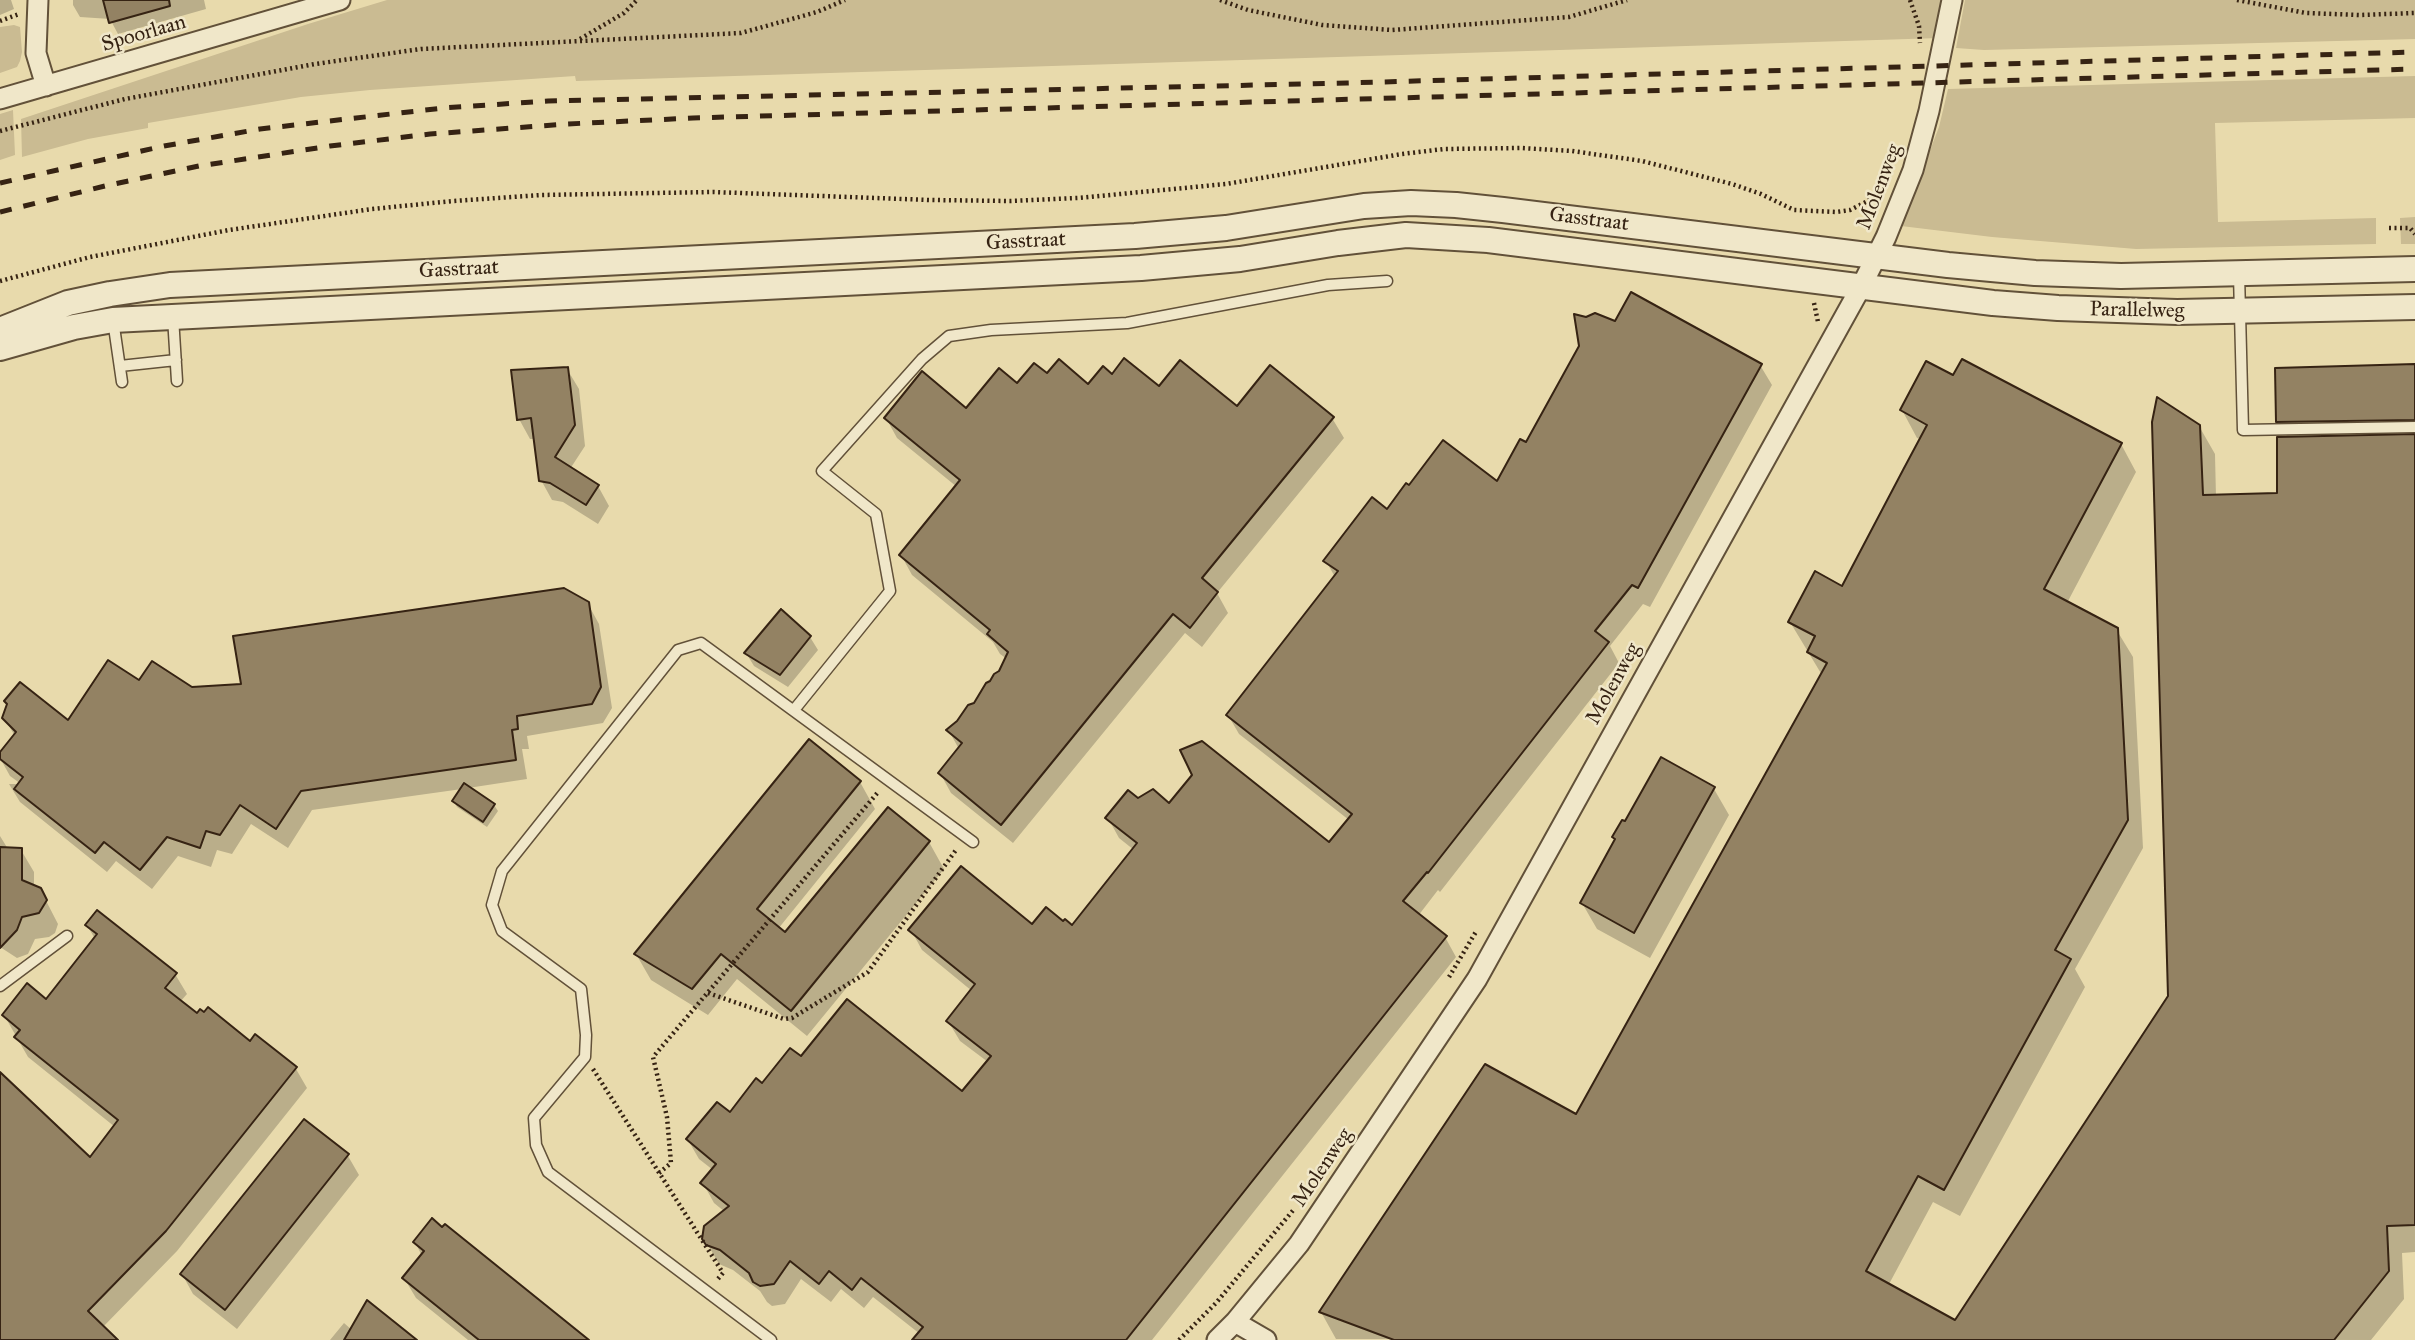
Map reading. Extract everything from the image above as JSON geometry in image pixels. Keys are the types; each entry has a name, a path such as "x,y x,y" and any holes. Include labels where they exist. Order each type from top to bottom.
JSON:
{"street":[{"path":"38,0 36,53 46,86"},
{"name":"Spoorlaan","path":"0,99 340,0"},
{"name":"Molenweg","path":"1217,1340 1299,1244 1477,979 1877,257 1921,144 1947,36 1952,0"},
{"name":"Gasstraat","path":"0,330 68,303 170,285 1135,236 1226,228 1364,206 1411,204 1503,209 1877,257"},
{"name":"Gasstraat","path":"0,348 74,327 113,320 1140,268 1240,258 1406,235 1488,240 1860,287"},
{"name":"Parallelweg","path":"1877,257 2035,273 2120,276 2415,269"},
{"path":"170,285 173,316"},
{"name":"Parallelweg","path":"1860,287 2059,308 2176,312 2415,307"},
{"path":"110,294 113,320"},
{"path":"1235,1322 1266,1340"}],"lane":[{"path":"2239,274 2243,430 2415,427"},
{"path":"794,710 890,591 876,514 822,471 922,359 949,336 991,330 1128,323 1328,285 1387,281"},
{"path":"173,316 177,381"},
{"path":"113,320 122,382"},
{"path":"120,366 176,360"},
{"path":"771,1340 548,1172 536,1145 534,1118 585,1057 586,1035 581,989 502,931 492,905 502,872 678,650 701,643 969,839"},
{"path":"0,986 67,936"}],"path":[{"path":"579,39 624,13 637,0"},
{"path":"0,131 125,99 315,64 421,49 741,33 817,12 845,0"},
{"path":"1220,0 1248,10 1322,25 1392,30 1569,17 1627,0"},
{"path":"1910,0 1919,26 1920,48"},
{"path":"2237,0 2306,13 2415,13"},
{"path":"0,281 90,257 241,228 372,209 541,195 713,192 1010,201 1226,184 1402,154 1482,148 1572,151 1642,160 1732,184 1794,210 1850,210 1868,201 1885,180"},
{"path":"2389,228 2410,228 2415,233"},
{"path":"1808,297 1813,302 1818,323"},
{"path":"659,1173 671,1163 667,1117 653,1057 889,780"},
{"path":"708,993 784,1019 792,1018 868,972 969,839"},
{"path":"1443,989 1478,928"},
{"path":"585,1057 723,1273 708,1293"},
{"path":"1179,1340 1216,1303 1296,1206"}],"shaded area":[{"path":"387,0 1943,0 1940,38 576,81 575,76 370,90 301,97 148,123 148,128 88,139 22,157 21,119"},
{"path":"1965,0 2415,0 2415,39 1984,50 1956,48"},
{"path":"0,27 20,27 20,61 17,67 0,73"},
{"path":"2415,76 2415,118 2215,123 2218,222 2376,218 2376,244 2136,249 1901,226 1939,127 1948,89"},
{"path":"13,110 15,155 0,160 0,114"},
{"path":"2415,217 2415,244 2401,244 2400,218"}],"building":[{"path":"103,0 169,0 170,6 109,23"},
{"path":"1631,292 1762,364 1638,588 1632,585 1595,631 1609,642 1428,873 1403,901 1447,936 1126,1340 912,1340 923,1327 861,1278 852,1290 829,1271 819,1284 790,1261 774,1284 760,1286 753,1282 749,1273 720,1250 706,1245 702,1239 704,1226 729,1206 700,1183 716,1164 686,1139 717,1102 730,1112 756,1078 762,1083 790,1048 801,1056 847,999 962,1091 991,1056 946,1021 975,984 908,930 961,866 1032,924 1046,907 1072,925 1137,843 1105,818 1128,790 1138,798 1153,789 1169,803 1192,775 1180,750 1202,741 1329,842 1352,814 1226,715 1338,571 1323,561 1372,497 1387,509 1443,440 1497,481 1520,439 1526,442 1579,346 1574,314 1586,317 1595,313 1615,321"},
{"path":"1124,358 1159,386 1180,360 1237,406 1270,365 1334,417 1202,578 1218,592 1190,628 1173,614 1001,825 938,773 962,743 946,730 957,721 968,705 974,703 986,683 999,671 1008,652 987,634 990,630 899,555 960,480 884,418 922,371 966,408 999,368 1017,383 1034,363 1047,373 1059,359 1088,384 1103,366 1112,374"},
{"path":"1962,359 2122,443 2044,589 2118,628 2128,820 2055,950 2071,959 1944,1190 1918,1176 1866,1271 1955,1320 2168,996 2152,422 2157,397 2200,425 2203,495 2277,493 2277,437 2415,434 2415,1225 2387,1226 2389,1271 2334,1340 1394,1340 1319,1312 1485,1064 1576,1114 1827,663 1807,652 1815,636 1788,622 1815,571 1842,586 1927,425 1900,410 1926,361 1953,375"},
{"path":"2415,364 2415,420 2276,422 2275,368"},
{"path":"568,367 575,425 555,457 599,485 586,505 550,483 539,481 531,418 517,420 511,370"},
{"path":"564,588 589,602 601,687 592,704 517,716 518,729 512,730 516,760 301,791 276,829 240,805 220,835 206,831 200,848 167,837 140,870 104,842 95,853 14,789 23,777 0,759 0,752 16,732 2,718 7,704 4,701 20,682 68,720 108,660 139,680 152,661 192,687 241,684 233,636"},
{"path":"781,609 811,636 780,675 744,653"},
{"path":"809,739 861,781 757,909 785,932 888,807 930,841 791,1011 721,954 692,989 634,954"},
{"path":"1661,757 1715,787 1634,933 1580,903 1615,839 1612,837 1622,820 1625,821"},
{"path":"464,783 495,804 483,822 452,801"},
{"path":"0,847 22,848 22,880 41,888 47,900 39,913 22,917 17,930 0,948"},
{"path":"97,910 177,973 165,988 197,1013 200,1009 204,1012 208,1007 250,1041 255,1034 297,1067 166,1231 88,1311 118,1340 0,1340 0,1072 90,1157 118,1120 14,1037 20,1030 2,1015 27,983 46,999 97,934 85,925"},
{"path":"304,1119 349,1154 225,1310 180,1274"},
{"path":"432,1218 442,1227 445,1224 589,1340 479,1340 402,1278 424,1251 413,1242"},
{"path":"367,1300 417,1340 344,1340"}],"railway":[{"path":"0,183 164,146 260,129 443,108 548,101 1347,83 2415,52"},
{"path":"0,212 199,166 430,134 567,124 693,118 2415,69"}]}
